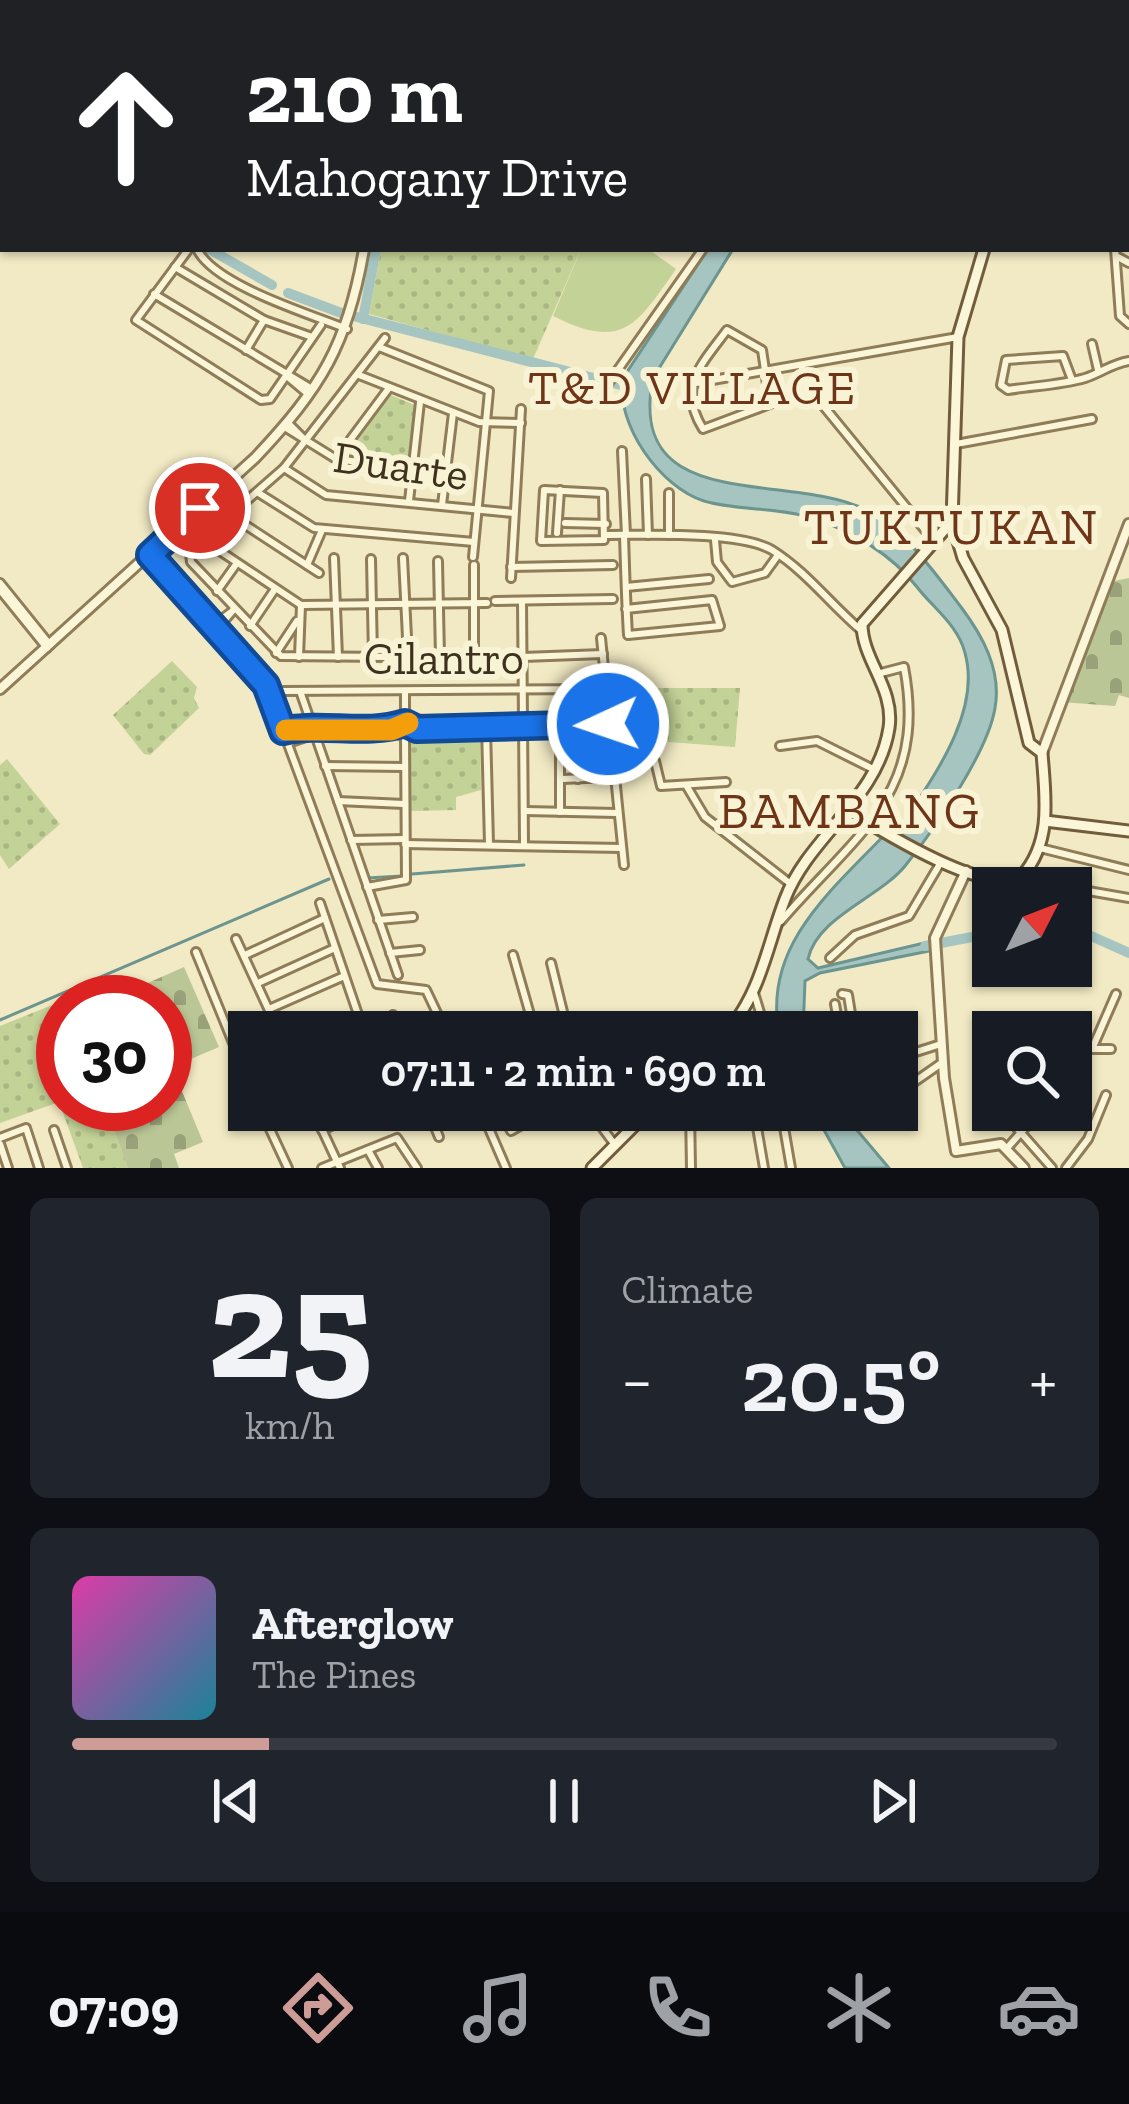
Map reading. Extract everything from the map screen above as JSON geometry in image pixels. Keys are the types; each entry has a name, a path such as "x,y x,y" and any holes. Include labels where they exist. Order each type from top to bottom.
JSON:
{"main road":[{"path":"983,252 958,337 952,521 963,558 1002,630 1029,743 1042,753 1045,821 1040,848 1024,867"},
{"path":"743,1011 754,993 792,886 857,815 875,770 890,719 880,673 862,631 864,620 952,521"},
{"path":"857,815 924,854 972,872"},
{"path":"1045,821 1129,831"},
{"path":"592,1168 629,1131"}],"street":[{"path":"186,252 136,320 266,401 321,325"},
{"path":"199,252 206,263 280,304 347,329"},
{"path":"0,689 150,555 285,424 347,329 363,252"},
{"path":"604,389 701,252"},
{"path":"1116,253 1129,263"},
{"path":"1116,253 1121,319 1129,324"},
{"path":"175,267 264,320 312,338"},
{"path":"1118,290 1129,295"},
{"path":"154,294 310,391"},
{"path":"246,350 264,320"},
{"path":"730,328 760,346 766,371 770,404 708,429 692,410 690,383 730,328"},
{"path":"690,383 958,337"},
{"path":"385,338 284,468 189,557 232,611 277,653 500,658"},
{"path":"1092,344 1099,370"},
{"path":"379,347 489,392 474,542 474,658"},
{"path":"1072,380 1063,356 1006,360 1000,368 1001,385 1008,390 1072,380 1129,361"},
{"path":"801,366 830,414 934,541"},
{"path":"358,374 453,413 486,422 520,423"},
{"path":"335,459 389,388"},
{"path":"409,501 420,402"},
{"path":"511,578 521,409"},
{"path":"442,505 453,413"},
{"path":"956,444 1092,419"},
{"path":"285,424 335,459 412,469"},
{"path":"622,451 626,609 628,635 720,624 712,600 626,609"},
{"name":"Duarte","path":"284,468 326,496 514,513"},
{"path":"646,479 648,535"},
{"path":"557,533 560,490"},
{"path":"560,490 603,493 607,535 602,541 541,541 542,492 560,490"},
{"path":"257,492 322,530 474,542"},
{"path":"669,493 669,535"},
{"path":"230,515 319,573"},
{"path":"565,523 606,524"},
{"path":"1042,753 1129,524"},
{"path":"307,565 322,530"},
{"path":"607,535 748,542 778,555 862,631"},
{"path":"716,540 718,562 733,581 765,573 778,555"},
{"path":"205,541 301,605 613,599"},
{"path":"150,555 218,624 266,685 371,975 383,988 429,992 437,1011"},
{"path":"334,558 338,657"},
{"path":"403,558 408,657"},
{"path":"370,559 373,657"},
{"path":"438,561 440,658"},
{"path":"217,591 237,562"},
{"path":"512,567 613,565"},
{"path":"626,587 709,579"},
{"path":"0,586 48,646"},
{"path":"250,626 275,589"},
{"path":"522,601 524,843"},
{"path":"299,657 301,605"},
{"path":"218,624 232,611"},
{"path":"277,653 299,617"},
{"path":"601,638 624,865"},
{"path":"524,657 603,655"},
{"path":"778,924 857,815 894,791 913,717 904,667 880,673"},
{"name":"Cilantro","path":"283,692 605,689"},
{"path":"300,692 398,975"},
{"path":"405,692 405,723"},
{"path":"405,723 417,729 608,724"},
{"path":"391,730 405,723"},
{"path":"576,726 578,778"},
{"path":"560,727 560,812"},
{"path":"487,728 489,844"},
{"path":"405,736 417,729"},
{"path":"283,731 391,730 405,736"},
{"path":"287,744 311,731"},
{"path":"367,887 405,883 405,736"},
{"path":"780,746 827,743 875,770"},
{"path":"655,760 659,785 726,782"},
{"path":"325,766 404,766"},
{"path":"560,779 612,777"},
{"path":"686,784 705,817 792,886"},
{"path":"338,801 404,804"},
{"path":"524,812 617,813"},
{"path":"351,840 622,848"},
{"path":"1040,848 1129,870"},
{"path":"830,958 855,935 909,916 941,862"},
{"path":"966,871 935,938 941,1044 956,1150 993,1143 1008,1147 1024,1168"},
{"path":"1092,892 1127,897 1129,882"},
{"path":"320,903 357,1011"},
{"path":"378,920 413,917"},
{"path":"245,955 325,918"},
{"path":"236,940 268,1009 344,976"},
{"path":"257,983 335,948"},
{"path":"390,953 420,950"},
{"path":"196,952 228,1030"},
{"path":"513,955 529,1011"},
{"path":"551,963 563,1011"},
{"path":"754,993 760,1011"},
{"path":"842,994 848,994 851,1011"},
{"path":"1111,1049 1092,1049 1116,994"},
{"path":"835,1004 836,1011"},
{"path":"918,1051 941,1044"},
{"path":"918,1079 943,1062"},
{"path":"1066,1168 1088,1139 1106,1095"},
{"path":"8,1168 0,1141 25,1128 39,1168"},
{"path":"54,1131 68,1168"},
{"path":"271,1131 289,1168"},
{"path":"322,1131 339,1165"},
{"path":"437,1131 439,1137"},
{"path":"490,1131 506,1168"},
{"path":"605,1131 615,1145"},
{"path":"690,1131 691,1168"},
{"path":"758,1131 764,1168"},
{"path":"785,1131 791,1168"},
{"path":"1008,1147 1025,1132 1052,1168"},
{"path":"322,1168 401,1138 417,1168"},
{"path":"368,1150 378,1168"}],"green space":[{"path":"380,252 580,252 533,359 369,314"},
{"path":"580,252 652,252 676,269 650,305 626,327 596,331 553,316"},
{"path":"388,394 417,406 408,462 345,455"},
{"path":"1129,578 1129,698 1119,695 1115,706 1061,702 1109,582"},
{"path":"172,661 197,687 194,698 199,708 150,755 144,754 113,715"},
{"path":"651,688 740,688 735,747 668,742 668,733 654,733"},
{"path":"417,734 480,734 481,790 456,797 456,810 409,811 409,743"},
{"path":"7,759 60,824 9,869 0,855 0,765"},
{"path":"192,985 219,1047 192,1058"},
{"path":"36,1012 36,1110 0,1123 0,1026"},
{"path":"192,1115 203,1142 174,1154 179,1168 128,1168 114,1131 192,1131"},
{"path":"70,1131 114,1131 128,1168 83,1168"}],"water":[{"path":"706,252 731,252 653,378 651,422 664,451 688,470 720,481 834,499 881,519 919,554 969,618 983,641 996,680 990,726 944,812 905,866 823,931 808,959 818,968 928,942 929,951 820,973 805,981 804,1011 778,1011 782,970 793,943 850,870 894,825 900,828 938,768 966,699 965,653 951,625 907,575 870,545 812,518 704,501 688,494 644,452 622,396 623,378"},
{"path":"825,1131 858,1131 889,1168 845,1168"}],"waterway":[{"path":"214,252 272,285"},
{"path":"363,319 375,252"},
{"path":"288,293 344,314"},
{"path":"357,317 636,389"},
{"path":"412,874 524,865"},
{"path":"367,878 401,876"},
{"path":"0,1020 329,879"},
{"path":"1092,936 1129,953"},
{"path":"925,946 972,937"}],"slow traffic":[{"path":"286,730 310,726 391,730 408,723"}],"district":[{"name":"T&D VILLAGE","path":"693,387"},
{"name":"TUKTUKAN","path":"952,526"},
{"name":"BAMBANG","path":"850,810"}],"route":[{"path":"200,508 150,555 266,685 283,731 310,726 391,730 405,723 417,729 608,724"}]}
